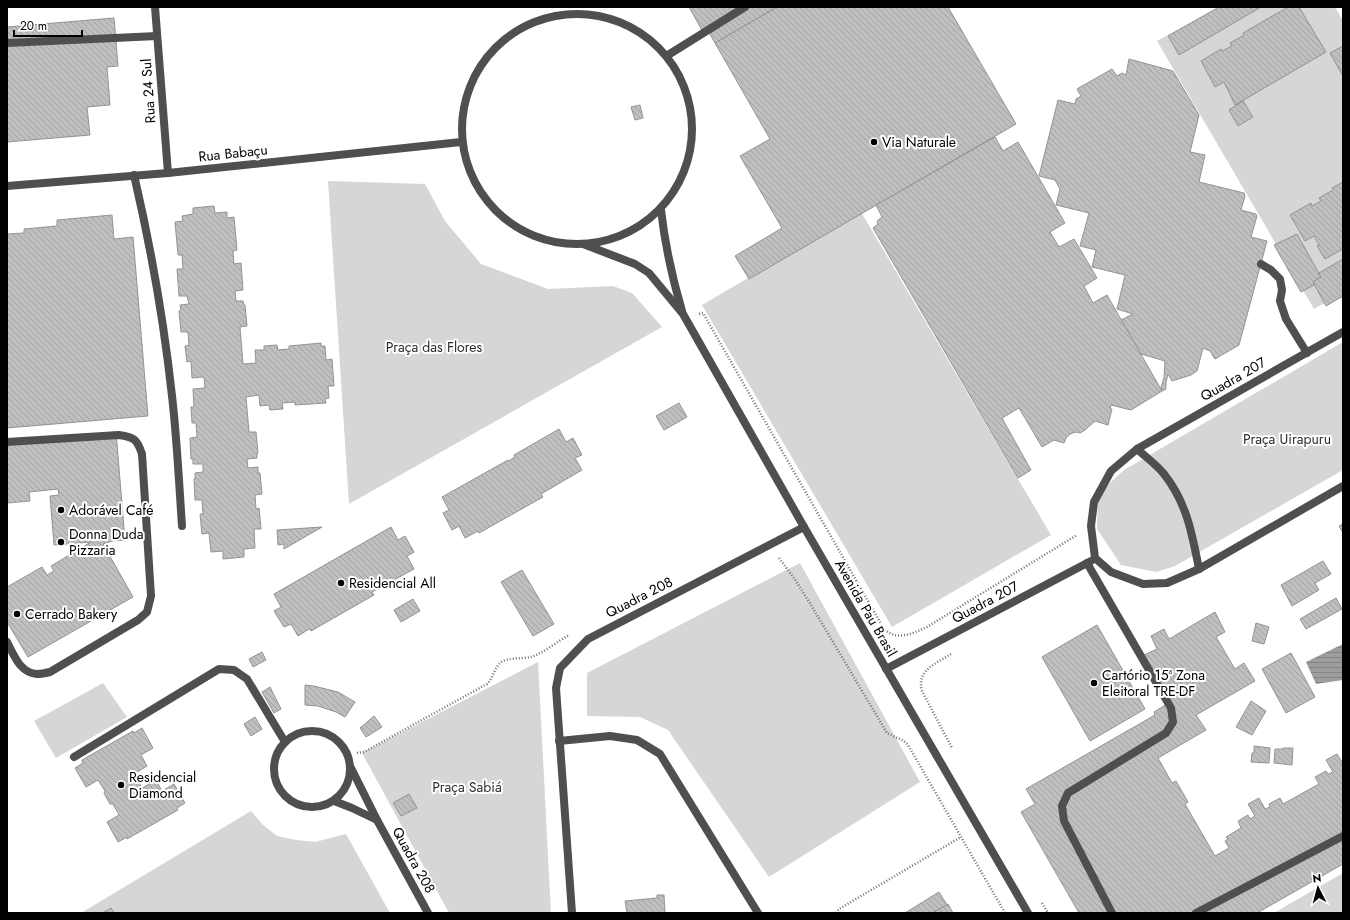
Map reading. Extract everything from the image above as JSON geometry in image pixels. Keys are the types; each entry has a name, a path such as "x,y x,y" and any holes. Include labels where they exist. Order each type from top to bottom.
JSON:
{"street":[{"name":"Rua 24 Sul","path":"155,7 168,172"},
{"path":"548,7 549,16"},
{"path":"668,55 745,7"},
{"path":"594,10 635,28 668,55 688,92 694,133 685,175 660,210 638,228 611,240 583,244 543,239 507,221 480,192 461,142 461,119 470,84 488,54 516,30 549,16 594,10"},
{"path":"7,43 157,36"},
{"name":"Rua Babaçu","path":"7,186 168,172 461,142"},
{"path":"134,175 145,221 161,311 172,397 182,526"},
{"name":"Avenida Pau Brasil","path":"660,210 668,259 685,317"},
{"name":"Avenida Pau Brasil","path":"583,244 635,264 649,273 685,317 804,527 1028,913"},
{"path":"1261,264 1271,270 1280,279 1282,290 1280,301 1286,319 1307,353"},
{"name":"Quadra 207","path":"886,669 1095,558 1091,526 1094,502 1111,472 1137,449 1343,332"},
{"path":"7,442 119,435 131,437 139,444 142,454 151,596 147,612 138,620 50,672 37,674 27,671 20,665 7,642"},
{"path":"1137,449 1163,474 1182,501 1192,536 1199,569"},
{"path":"1095,558 1111,572 1143,584 1167,583 1199,569 1343,486"},
{"name":"Quadra 208","path":"572,913 556,688 560,668 588,639 804,527"},
{"path":"1087,563 1171,708 1173,722 1166,733 1068,793 1062,806 1064,821 1112,913"},
{"path":"74,758 219,669 234,670 247,679 285,742"},
{"path":"307,731 320,732 332,736 342,744 348,755 351,768 350,781 344,792 334,801 323,806 310,808 298,805 287,799 276,783 274,777 274,764 277,752 285,742 295,735 307,731"},
{"path":"559,740 610,736 637,740 660,754 758,913"},
{"name":"Quadra 208","path":"351,768 377,820 428,913"},
{"name":"Quadra 208","path":"334,801 377,820"},
{"path":"1196,913 1343,836"}],"path":[{"path":"685,317 703,313 884,629 888,632 894,635 904,636 911,635 927,627 1091,526"},
{"path":"769,545 794,578 887,733 890,736 904,741 908,745 1005,913"},
{"path":"348,755 364,752 487,684 491,680 500,663 506,660 537,654 575,631 588,639"},
{"path":"952,654 925,672 921,677 920,684 922,691 954,752"},
{"path":"836,913 839,909 961,837"},
{"path":"1041,900 1048,913"}],"green space":[{"path":"1219,7 1335,7 1343,21 1343,293 1314,309 1157,41"},
{"name":"Praça das Flores","path":"328,181 425,184 445,221 481,264 548,289 613,286 632,293 662,327 349,504"},
{"path":"861,212 1051,535 892,627 702,305"},
{"name":"Praça Uirapuru","path":"1343,342 1343,470 1175,566 1156,572 1121,565 1097,529 1098,494 1124,470"},
{"path":"800,563 920,782 769,877 668,730 640,717 587,716 587,673"},
{"name":"Praça Sabiá","path":"538,662 551,913 449,913 362,753"},
{"path":"103,683 127,717 56,758 34,721"},
{"path":"251,811 263,825 277,836 315,842 346,834 390,913 81,913"},
{"path":"1343,873 1343,913 1274,913"}],"shaded area":[{"path":"1343,644 1343,680 1316,684 1306,662"}],"building":[{"path":"689,7 777,7 715,43 707,29 703,32"},
{"name":"Via Naturale","path":"777,7 948,7 1016,124 749,279 735,256 782,228 740,156 770,139 715,43"},
{"path":"1219,7 1261,7 1179,55 1168,36"},
{"path":"1288,7 1299,7 1326,52 1235,105 1224,82 1215,87 1201,61 1221,49 1222,51 1232,46 1230,43 1244,35 1243,33"},
{"path":"114,18 118,66 107,67 110,105 87,107 90,135 7,142 7,27"},
{"path":"1343,46 1343,76 1330,53"},
{"path":"1129,59 1173,71 1199,115 1190,152 1205,155 1199,182 1244,193 1245,196 1241,210 1256,214 1257,216 1251,237 1267,241 1239,345 1215,359 1210,351 1203,348 1197,371 1191,375 1172,381 1168,374 1166,389 1162,391 1161,387 1164,378 1165,361 1141,354 1121,320 1133,314 1117,309 1125,275 1092,267 1096,250 1080,246 1089,213 1056,205 1060,189 1055,180 1039,176 1058,100 1075,104 1076,99 1081,96 1077,89 1112,69 1117,76 1122,73 1126,75"},
{"path":"1243,101 1253,117 1238,126 1229,110"},
{"path":"640,105 643,118 635,120 631,107"},
{"path":"995,137 1003,151 1018,142 1065,223 1050,232 1059,247 1074,239 1097,278 1084,286 1093,303 1107,295 1162,391 1131,410 1111,405 1110,409 1112,409 1108,425 1095,421 1080,433 1076,432 1070,434 1064,443 1054,440 1042,447 1019,408 1002,418 1031,470 1018,478 873,228 878,224 877,221 882,217 876,205"},
{"path":"1343,182 1343,249 1325,259 1317,246 1319,245 1314,236 1305,241 1290,215 1311,203 1312,206 1321,201 1319,198"},
{"path":"214,206 215,213 227,212 227,218 234,217 237,250 233,251 234,264 241,263 243,290 235,291 236,301 243,301 245,305 247,326 240,327 243,364 256,363 255,350 264,350 264,346 277,345 278,350 289,349 289,346 321,343 321,346 325,346 326,360 332,359 334,386 328,386 329,398 325,399 326,403 295,405 295,402 282,403 283,409 270,410 269,405 260,406 259,395 246,397 249,432 256,432 258,453 257,458 247,459 248,468 258,467 258,473 260,473 262,494 255,495 256,509 259,508 261,529 254,529 255,548 244,549 244,557 223,559 223,551 211,552 209,533 202,534 200,514 203,514 202,500 195,500 195,473 203,472 203,464 193,464 193,459 191,459 190,438 197,437 196,423 192,423 191,407 194,407 193,389 205,388 204,377 192,378 191,361 187,362 185,346 189,345 188,332 181,332 179,311 181,310 180,305 189,304 187,296 179,296 177,269 183,269 182,255 178,255 175,222 183,221 182,216 193,214 193,208"},
{"path":"112,215 114,239 133,237 148,416 7,428 7,234 24,233 24,229 57,226 57,220"},
{"path":"1297,234 1321,277 1313,282 1314,285 1301,292 1274,245"},
{"path":"1343,259 1343,296 1326,306 1313,282 1321,277 1319,273"},
{"path":"679,403 687,417 664,430 656,416"},
{"path":"559,429 566,442 573,438 582,455 575,458 582,470 541,494 543,497 479,533 478,531 465,538 459,526 452,530 443,513 449,510 442,497 508,460 509,461 515,457 514,455"},
{"path":"116,432 125,540 112,541 103,544 133,597 28,657 7,622 7,587 42,567 47,575 54,571 51,566 91,542 54,545 50,496 59,495 58,489 29,492 30,501 7,503 7,442"},
{"path":"1343,524 1343,533 1339,526"},
{"path":"322,527 284,549 284,544 278,545 277,530"},
{"name":"Residencial All","path":"391,527 398,540 405,536 414,552 407,556 414,569 372,592 374,595 311,631 309,629 298,636 291,624 284,627 274,611 281,607 274,594"},
{"path":"1323,561 1331,574 1315,583 1319,590 1292,606 1281,585"},
{"path":"522,570 554,624 533,636 501,582"},
{"path":"1336,598 1342,609 1306,629 1300,619"},
{"path":"413,599 420,611 401,622 394,610"},
{"path":"1215,612 1225,632 1216,637 1235,669 1244,663 1255,681 1196,715 1206,730 1158,758 1172,783 1176,781 1188,802 1185,804 1215,856 1229,848 1225,841 1228,839 1226,837 1241,828 1238,821 1248,815 1250,819 1255,816 1248,804 1259,798 1265,809 1270,807 1269,804 1280,798 1283,804 1319,784 1315,777 1326,771 1328,774 1333,772 1326,760 1337,754 1343,764 1343,864 1257,913 1079,913 1021,812 1035,804 1026,789 1155,715 1154,712 1167,704 1140,657 1157,649 1151,636 1164,629 1169,639"},
{"path":"1256,623 1269,627 1264,644 1252,641"},
{"name":"Cartório 15ª Zona Eleitoral TRE-DF","path":"1097,625 1145,709 1090,741 1042,657"},
{"path":"262,652 266,660 253,667 249,659"},
{"path":"1291,653 1315,697 1286,713 1262,669"},
{"path":"305,685 338,692 355,702 345,717 336,712 318,706 305,705"},
{"path":"270,687 281,709 274,713 262,692"},
{"path":"1251,701 1266,711 1252,735 1236,727"},
{"path":"374,716 382,727 366,737 360,728"},
{"path":"255,717 262,729 251,736 244,724"},
{"name":"Residencial Diamond","path":"142,728 153,748 141,755 147,766 129,777 130,779 135,776 141,786 135,789 137,791 156,780 162,791 174,784 185,803 177,808 178,810 127,839 127,837 118,842 107,822 119,815 113,804 110,804 104,793 105,791 98,780 86,787 75,768 83,763 82,760 133,731 134,733"},
{"path":"1254,746 1270,748 1269,763 1251,762 1252,753 1254,753"},
{"path":"1293,748 1292,765 1274,763 1275,749"},
{"path":"409,794 417,808 401,816 393,803"},
{"path":"939,892 949,908 946,912 947,913 905,913"},
{"path":"657,895 664,895 665,913 627,913 625,901 657,898"},
{"path":"948,904 953,913 932,913"},
{"path":"111,908 114,913 102,913"}],"place":[{"name":"Via Naturale","path":"874,142"},
{"name":"Adorável Café","path":"61,510"},
{"name":"Donna Duda Pizzaria","path":"61,542"},
{"name":"Residencial All","path":"341,583"},
{"name":"Cerrado Bakery","path":"17,614"},
{"name":"Cartório 15ª Zona Eleitoral TRE-DF","path":"1094,683"},
{"name":"Residencial Diamond","path":"121,785"}]}
